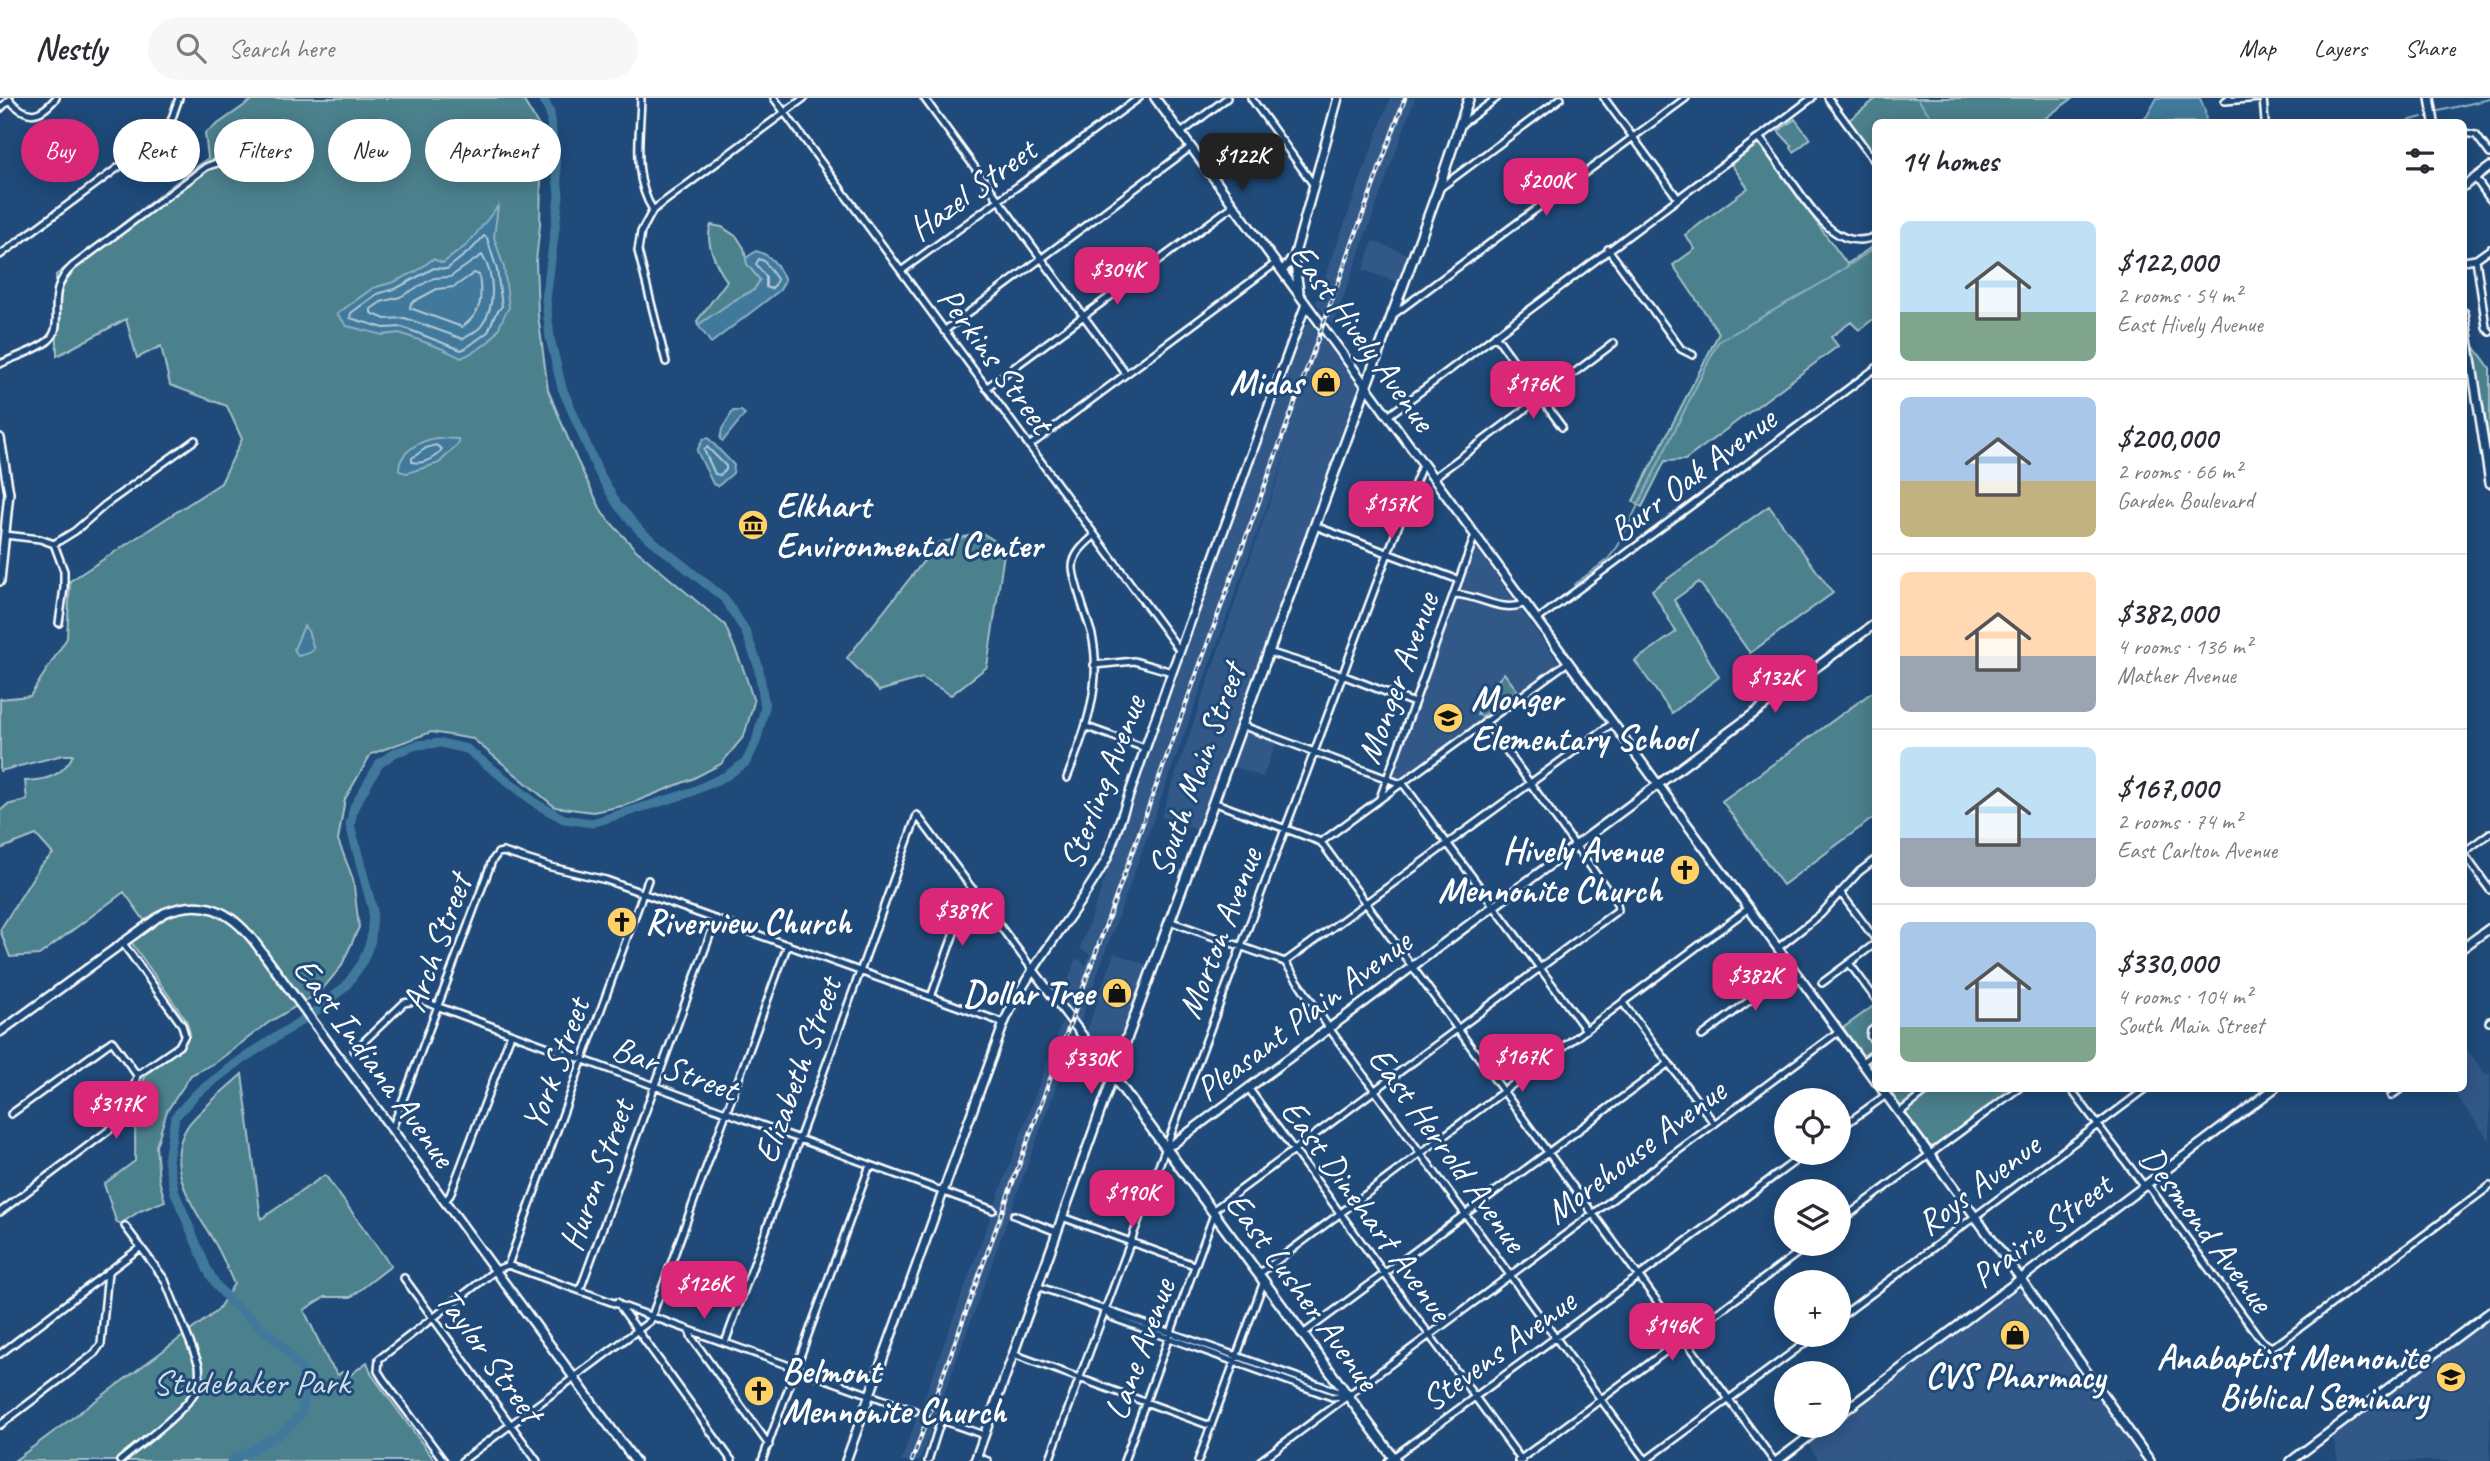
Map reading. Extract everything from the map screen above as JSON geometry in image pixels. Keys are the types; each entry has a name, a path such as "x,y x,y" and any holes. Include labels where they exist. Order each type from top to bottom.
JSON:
{"main road":[{"name":"South Main Street","path":"1113,1076 1438,190 1469,98"},
{"name":"East Lusher Avenue","path":"1113,1076 1392,1460"}],"street":[{"path":"0,109 10,99 17,108 30,114 40,113 56,98"},
{"path":"0,255 158,138 170,124 179,98"},
{"path":"641,98 639,178 645,198 653,210"},
{"name":"Perkins Street","path":"774,98 1180,651"},
{"path":"666,362 638,251 641,232 653,210 804,98"},
{"path":"923,98 1126,374"},
{"name":"Hazel Street","path":"901,271 1139,98"},
{"name":"East Hively Avenue","path":"1155,98 1872,1077"},
{"path":"1181,133 1227,98"},
{"path":"1251,98 1313,184"},
{"path":"1300,296 1294,257 1338,98"},
{"path":"1459,126 1497,98"},
{"path":"1438,190 1561,98"},
{"path":"1604,98 1678,197"},
{"path":"1390,317 1686,98"},
{"path":"1388,416 1812,98"},
{"path":"1828,98 1872,158"},
{"path":"2229,98 2225,101 2261,98 2264,119"},
{"path":"2430,98 2434,119"},
{"path":"2467,134 2476,135 2490,154"},
{"path":"1759,137 1827,227 1848,239 1872,237"},
{"path":"944,331 1191,148"},
{"path":"0,365 42,344 53,335 56,329 56,293 63,277 73,266 206,167 214,164"},
{"path":"2467,184 2490,167"},
{"path":"2475,178 2490,199"},
{"path":"986,388 1234,205"},
{"path":"1608,249 1681,349 1692,355"},
{"path":"2467,260 2476,259 2490,249"},
{"path":"1282,271 1294,257"},
{"path":"2476,259 2486,327 2490,332"},
{"path":"1028,446 1276,263"},
{"name":"Sterling Avenue","path":"846,1461 1004,1023 1019,991 1093,884 1107,858 1306,304"},
{"path":"2467,333 2490,484"},
{"path":"1495,335 1562,427"},
{"path":"1433,478 1615,343"},
{"name":"Burr Oak Avenue","path":"1538,620 1872,371"},
{"path":"0,438 9,493 0,581"},
{"path":"54,544 195,440"},
{"name":"Morton Avenue","path":"1049,1461 1315,752 1386,554 1423,463"},
{"path":"1314,525 1459,580"},
{"name":"Monger Avenue","path":"1380,798 1475,535"},
{"path":"5,536 40,539 54,544"},
{"path":"1067,778 1087,727 1093,701 1094,665 1093,638 1072,567 1082,547 1094,536"},
{"path":"54,544 64,571 59,623"},
{"path":"1454,594 1464,594 1504,607 1514,608 1525,603"},
{"name":"Pleasant Plain Avenue","path":"1165,1147 1173,1144 1872,626"},
{"path":"1268,652 1342,675 1414,703"},
{"path":"1094,665 1134,661 1172,671"},
{"path":"1321,842 1568,662"},
{"path":"1213,1212 1618,910 1617,903 1485,721"},
{"path":"1169,921 1285,962 1613,723"},
{"path":"1241,725 1404,785 1586,1030"},
{"path":"1087,727 1145,748"},
{"path":"1213,802 1321,842 1776,1461 1808,1438"},
{"name":"East Lusher Avenue","path":"917,815 1113,1076"},
{"name":"Elizabeth Street","path":"725,1343 917,815"},
{"path":"2467,851 2490,833"},
{"name":"Arch Street","path":"392,1129 492,861 498,853 508,853 606,880 643,893"},
{"path":"2467,857 2490,890"},
{"path":"1778,948 1821,914 1859,872 1872,862"},
{"name":"York Street","path":"508,1265 648,880"},
{"path":"931,997 966,900 973,889"},
{"path":"1840,892 1872,936"},
{"path":"643,893 1004,1023"},
{"name":"East Indiana Avenue","path":"0,1032 156,917 176,908 199,906 231,917 243,928 325,1038 635,1461"},
{"path":"1198,1461 1236,1359 1261,1278 1340,1213 1749,908"},
{"name":"Huron Street","path":"580,1290 716,919"},
{"path":"2467,945 2490,928"},
{"path":"0,1212 128,1116 137,1075 179,1046 185,1035 182,1025 122,942"},
{"path":"462,1461 639,1332 653,1317 788,944"},
{"path":"1822,983 1872,944"},
{"name":"East Herrold Avenue","path":"1285,962 1329,1028 1645,1461"},
{"path":"1849,963 1872,994"},
{"path":"1702,1036 1793,968"},
{"name":"Bar Street","path":"354,1051 404,1003 420,1000 993,1210"},
{"path":"1623,1003 1714,1123"},
{"name":"Morehouse Avenue","path":"1260,1461 1838,1032"},
{"path":"445,1201 450,1195 511,1034"},
{"path":"11,1114 112,1041 137,1075"},
{"path":"1861,1063 1872,1055"},
{"path":"1303,1334 1669,1063"},
{"name":"South Main Street","path":"975,1459 1113,1076"},
{"name":"East Dinehart Avenue","path":"1248,1088 1520,1461"},
{"path":"1851,1119 1884,1092 2150,1461"},
{"path":"1899,1113 1926,1092"},
{"path":"1851,1213 2014,1092"},
{"name":"Desmond Avenue","path":"2073,1092 2144,1186 2150,1188 2261,1340 2271,1347 2276,1346 2490,1186"},
{"name":"Roys Avenue","path":"1851,1309 2142,1092"},
{"path":"2262,1092 2265,1096"},
{"name":"Prairie Street","path":"1851,1406 2270,1092"},
{"path":"2391,1096 2396,1092"},
{"path":"762,1461 870,1165"},
{"name":"Stevens Avenue","path":"1392,1460 1790,1165"},
{"name":"Lane Avenue","path":"1124,1461 1213,1212"},
{"path":"1014,1215 1057,1232"},
{"path":"1062,1217 1194,1265"},
{"path":"120,1461 181,1409 196,1390 199,1381 199,1365 165,1280 125,1226"},
{"path":"0,1354 141,1247"},
{"path":"1520,1461 1794,1256"},
{"path":"444,1461 383,1379 377,1365 382,1355 496,1270 508,1265 915,1411"},
{"path":"0,1425 94,1354 101,1344 108,1272"},
{"name":"Taylor Street","path":"404,1278 537,1461"},
{"path":"1037,1286 1112,1311 1236,1359 1348,1396"},
{"path":"617,1302 732,1461"},
{"path":"2291,1461 2490,1312"},
{"path":"689,1330 692,1338 769,1445"},
{"path":"1645,1461 1800,1347"},
{"path":"1013,1354 1211,1426"},
{"path":"928,1461 941,1420 984,1435"},
{"path":"975,1459 988,1461"}],"shaded area":[{"path":"1390,98 1415,98 1333,326 1316,302"},
{"path":"1373,241 1407,254 1397,282 1363,270"},
{"path":"1310,322 1358,386 1198,830 1161,817 1298,420 1080,1022 1061,1001 1076,958 1086,965 1090,955 1080,948 1304,325"},
{"name":"Monger Elementary School","path":"1477,549 1559,663 1400,779 1394,779 1392,775 1474,550"},
{"path":"1245,731 1276,743 1263,777 1232,766"},
{"path":"1114,953 1149,966 1114,1059 1110,1062 1086,1034"},
{"path":"1062,1022 1074,1037 920,1461 901,1461"},
{"path":"2467,1049 2486,1075 2490,1073 2490,1141 2453,1092 2467,1092"},
{"path":"2017,1289 2022,1291 2142,1461 1819,1461 1807,1443 1814,1438 1851,1438 1851,1411"},
{"name":"Anabaptist Mennonite Biblical Seminary","path":"2490,1317 2490,1461 2338,1461 2333,1437"}],"green space":[{"path":"255,98 522,98 535,119 425,119 425,182 541,182 536,261 538,315 548,390 603,514 636,550 725,625 754,702 744,736 721,764 692,779 627,805 593,812 555,807 473,739 431,732 371,754 345,799 338,840 353,879 359,927 341,967 320,992 268,1023 215,1063 191,1075 167,1111 156,1146 159,1180 165,1201 140,1211 120,1224 116,1221 104,1184 135,1161 136,1108 144,1079 179,1047 190,1033 186,1020 131,942 149,927 124,892 39,955 10,957 0,930 40,866 53,854 36,835 0,849 0,811 7,805 27,800 25,781 54,776 73,755 63,755 0,771 0,699 30,696 67,638 70,581 221,483 242,439 227,406 170,385 161,346 137,358 126,319 57,356 56,275 177,182 200,182 200,164 208,158 205,133 214,127 214,182 314,182 314,119 225,119"},
{"path":"1877,98 2073,98 2044,119 1872,119 1872,152 1849,120"},
{"path":"1795,119 1810,139 1794,152 1778,131"},
{"path":"1759,144 1847,264 1872,247 1872,320 1859,330 1851,322 1831,337 1838,346 1685,460 1665,461 1642,507 1633,501 1719,333 1673,265 1695,249 1685,235 1748,188 1731,164"},
{"path":"711,225 722,227 737,237 744,248 747,264 760,280 754,290 698,325 697,321 727,281 710,246"},
{"path":"2474,346 2490,368 2490,459"},
{"path":"1769,506 1833,593 1750,653 1699,582 1674,600 1719,677 1672,713 1635,661 1676,632 1652,590"},
{"path":"982,533 1005,547 987,667 951,695 922,678 879,691 847,658 938,543"},
{"path":"1504,673 1517,690 1483,716 1477,715 1482,699"},
{"path":"1871,693 1872,819 1783,885 1722,801"},
{"path":"1872,1007 1872,1068 1843,1028"},
{"name":"Studebaker Park","path":"242,1074 261,1219 325,1175 391,1266 351,1297 325,1297 304,1310 328,1361 338,1375 342,1372 349,1376 367,1362 372,1375 435,1461 14,1461 217,1311 234,1284 219,1250 191,1203 180,1173 178,1158 180,1142 191,1121"},
{"path":"1889,1092 2011,1092 1933,1147"}],"water":[{"path":"2157,98 2200,98 2206,119 2143,119"},
{"path":"498,206 494,237 504,268 509,308 495,334 480,348 461,358 400,333 383,335 347,326 337,314 373,288 417,271 433,259 443,263 468,244"},
{"path":"756,251 774,262 785,280 780,290 711,343 698,325 754,290 760,280 747,264 746,258"},
{"path":"733,411 745,414 723,441 720,439 722,429"},
{"path":"436,438 458,439 459,443 439,463 407,473 399,471 402,458 411,448"},
{"path":"708,438 734,465 733,473 718,486 713,484 697,451 703,439"},
{"path":"304,626 314,649 298,656 294,649"}],"waterway":[{"path":"231,1461 282,1433 300,1415 306,1395 302,1370 281,1344 231,1302 207,1269 175,1193 168,1160 175,1117 196,1094 238,1062 319,1009 346,986 362,963 371,940 373,911 350,825 354,807 379,764 394,753 417,745 441,743 467,749 538,805 564,819 592,823 689,793 726,776 746,762 756,742 765,707 758,665 745,630 724,598 640,531 617,504 598,471 562,388 550,338 546,300 559,196 550,113 543,98"},
{"path":"1917,98 1933,119"},
{"path":"2439,111 2490,99"},
{"path":"2415,119 2422,117"},
{"path":"1574,585 1608,559 1618,546 1718,342 1827,280 1872,250"}],"railway":[{"path":"912,1461 1405,98"}],"place":[{"name":"Midas","path":"1326,382"},
{"name":"Elkhart Environmental Center","path":"753,525"},
{"name":"Monger Elementary School","path":"1448,718"},
{"name":"Hively Avenue Mennonite Church","path":"1685,870"},
{"name":"Riverview Church","path":"622,922"},
{"name":"Dollar Tree","path":"1117,993"},
{"name":"CVS Pharmacy","path":"2015,1335"},
{"name":"Anabaptist Mennonite Biblical Seminary","path":"2451,1377"},
{"name":"Belmont Mennonite Church","path":"759,1391"}]}
